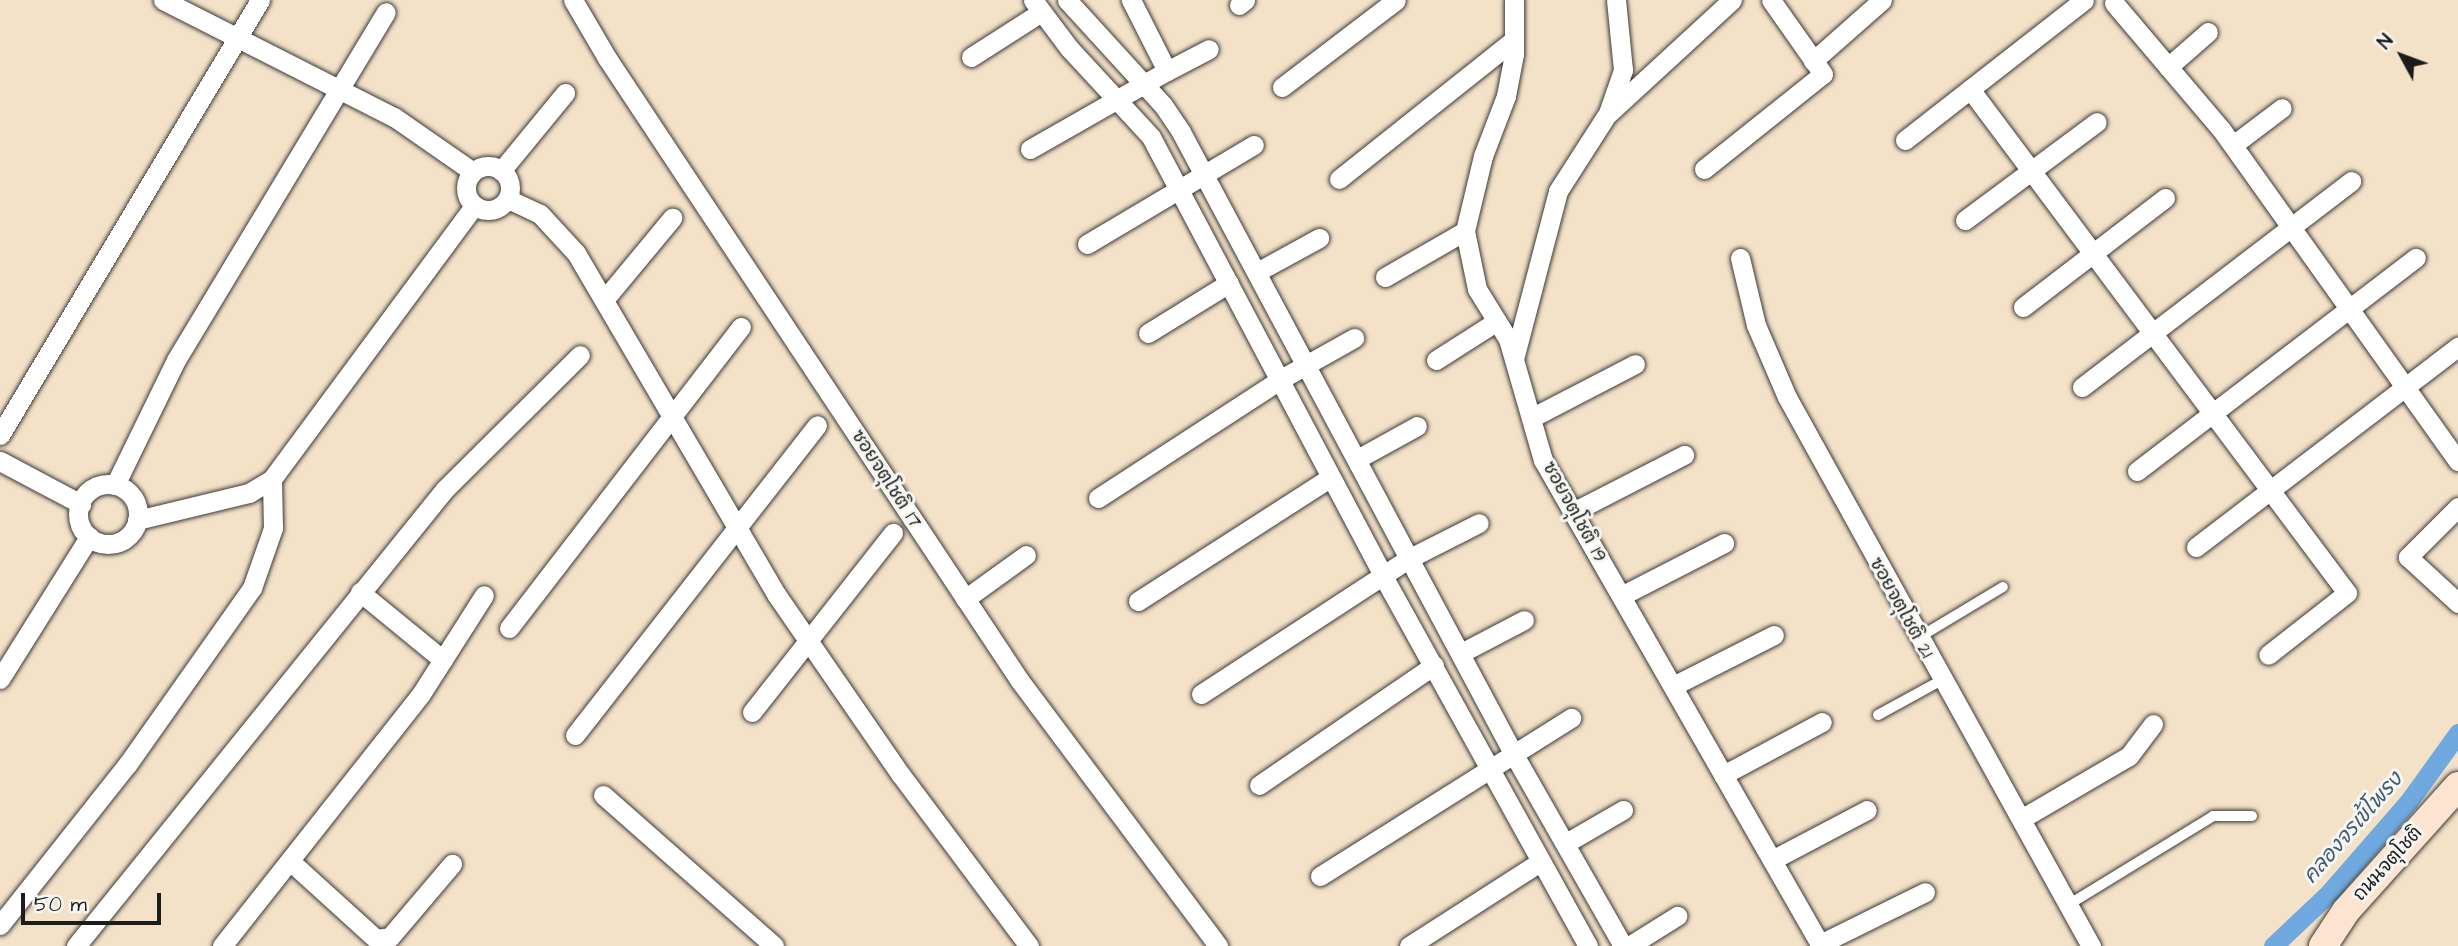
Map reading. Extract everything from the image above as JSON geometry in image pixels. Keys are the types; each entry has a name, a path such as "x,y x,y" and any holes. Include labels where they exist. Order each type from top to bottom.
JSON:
{"street":[{"path":"163,0 394,117 473,172"},
{"path":"0,435 260,0"},
{"name":"ซอยจตุโชติ 17","path":"573,0 965,599 1218,946"},
{"path":"1067,0 1169,114 1359,458 1513,753 1626,946 1677,916"},
{"path":"1131,0 1167,71"},
{"path":"1282,87 1396,0"},
{"name":"ซอยจตุโชติ 19","path":"1514,0 1514,40 1506,96 1483,156 1465,230 1477,289 1497,321 1514,360 1543,460 1821,945"},
{"path":"1514,360 1558,191 1608,113 1623,70 1616,0"},
{"path":"1608,113 1732,0"},
{"path":"1704,169 1823,74 1771,0"},
{"path":"1813,61 1882,0"},
{"path":"1905,140 2085,0 2099,6 2115,1 2233,145 2458,461"},
{"path":"971,57 1037,6 1151,138 1175,188 1229,283 1383,576 1588,946"},
{"path":"115,485 176,360 342,90 386,12"},
{"path":"2168,67 2208,33"},
{"path":"1339,180 1514,40"},
{"path":"1030,149 1142,83 1209,49"},
{"path":"1970,89 2347,593 2269,655"},
{"path":"502,171 565,93"},
{"path":"2233,145 2282,107"},
{"path":"1965,220 2096,122"},
{"path":"1087,244 1175,188 1254,145"},
{"path":"487,166 502,171 510,183 508,199 489,211 474,206 466,193 473,172 487,166"},
{"path":"2082,387 2351,181"},
{"path":"2023,307 2165,198"},
{"path":"508,199 540,214 558,231 604,300 734,528 901,775 1029,946"},
{"path":"138,520 131,495 115,485 98,486 80,504 80,522 89,537 118,542 138,520 249,493 272,479 474,206"},
{"path":"604,300 672,218"},
{"path":"1385,277 1465,230"},
{"path":"1257,272 1318,238"},
{"name":"ซอยจตุโชติ 21","path":"1740,258 1756,325 1787,397 1940,681 2091,946"},
{"path":"2137,471 2416,258"},
{"path":"1148,334 1229,283"},
{"path":"1436,360 1497,321"},
{"path":"509,628 741,327"},
{"path":"1098,498 1280,379 1354,338"},
{"path":"2196,547 2458,347"},
{"path":"76,946 445,489 580,355"},
{"path":"1531,418 1635,364"},
{"path":"575,735 817,425"},
{"path":"1359,458 1418,426"},
{"path":"1573,512 1684,455"},
{"path":"0,461 80,504"},
{"path":"1138,601 1331,477"},
{"path":"0,925 127,765 252,588 273,528 272,479"},
{"path":"2458,507 2408,557 2458,603"},
{"path":"1201,694 1410,558 1479,523"},
{"path":"752,712 807,638 893,533"},
{"path":"0,679 89,537"},
{"path":"1621,596 1724,543"},
{"path":"965,599 1026,555"},
{"path":"360,592 443,660"},
{"path":"222,946 421,694 484,595"},
{"path":"1461,653 1524,620"},
{"path":"1673,686 1774,635"},
{"path":"1259,785 1434,665"},
{"path":"1320,876 1571,718"},
{"path":"1723,775 1822,722"},
{"path":"2021,819 2129,756 2153,724"},
{"name":"ถนนจตุโชติ","path":"2323,946 2346,911 2458,786"},
{"path":"603,795 774,946"},
{"path":"1566,843 1623,810"},
{"path":"1772,860 1867,810"},
{"path":"290,861 376,939 390,937 452,864"},
{"path":"1409,946 1540,862"},
{"path":"1821,945 1925,892"}],"lane":[{"path":"1917,638 2003,587"},
{"path":"1878,715 1940,681"},
{"path":"2068,905 2213,816 2252,816"}],"waterway":[{"name":"คลองจรเข้โพรง","path":"2273,946 2329,893 2409,801 2458,733"}]}
